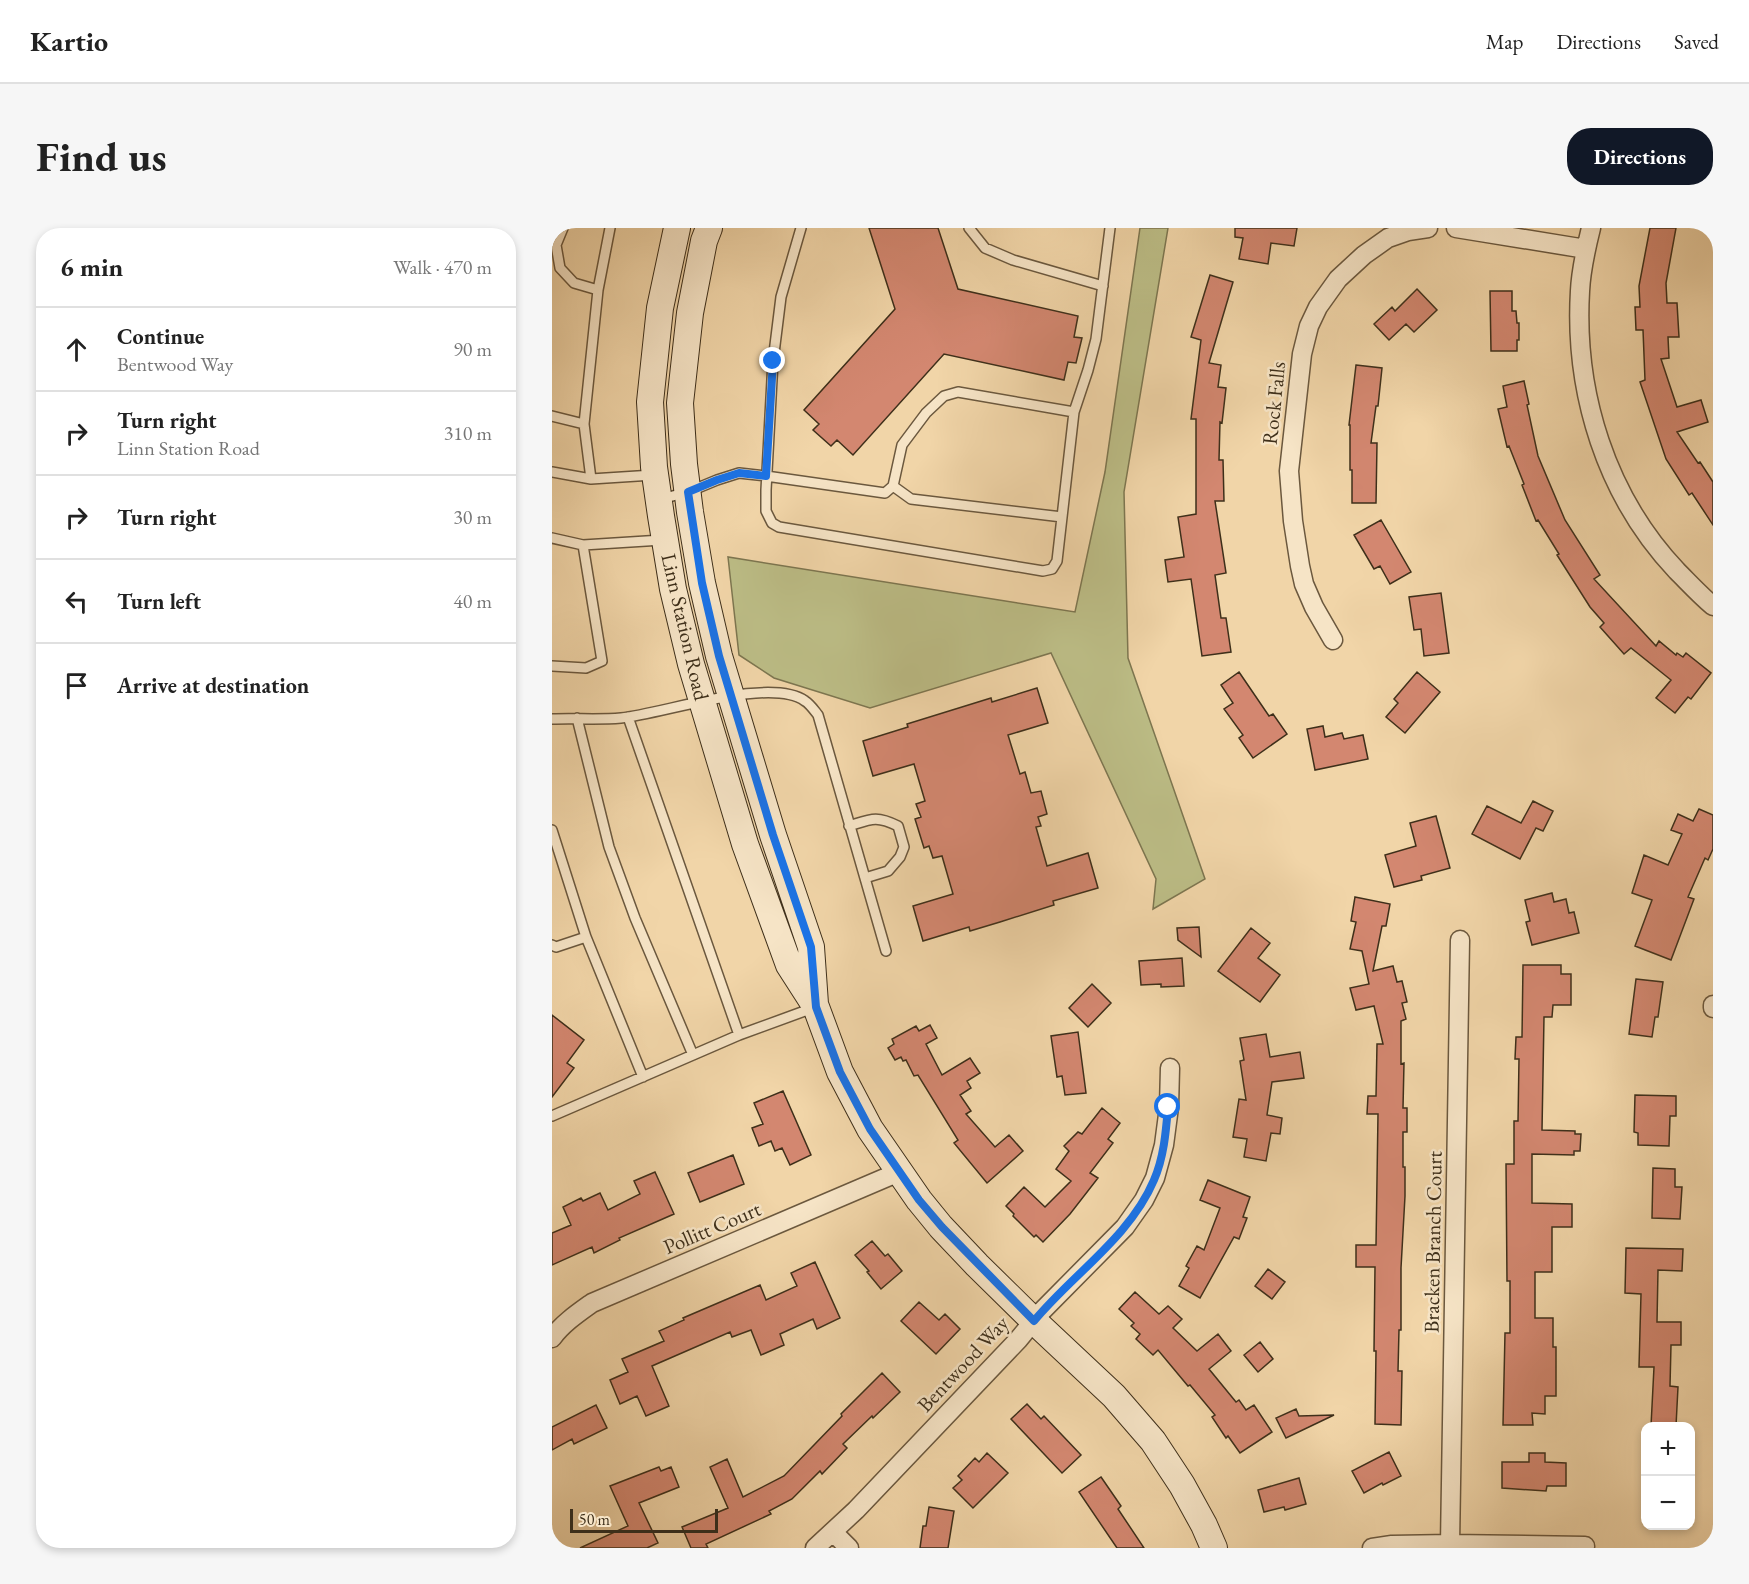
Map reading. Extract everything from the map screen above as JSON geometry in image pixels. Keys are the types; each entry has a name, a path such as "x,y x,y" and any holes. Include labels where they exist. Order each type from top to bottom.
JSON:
{"street":[{"name":"Linn Station Road","path":"677,228 660,308 650,402 664,540 673,589 702,702 745,844 789,965 816,1007 840,1072 870,1129 919,1200 942,1227 1034,1321 1114,1396 1153,1440 1182,1485 1214,1548"},
{"name":"Linn Station Road","path":"709,228 704,241 690,313 680,403 684,464 702,583 719,656 773,835 811,947 816,1007"},
{"name":"Rock Falls","path":"1333,640 1304,584 1293,521 1289,471 1302,354 1318,307 1338,279 1385,233 1428,228"},
{"path":"1456,228 1586,249"},
{"path":"1591,228 1580,288 1579,332 1587,399 1602,453 1626,503 1659,552 1700,596 1713,606"},
{"name":"Bracken Branch Court","path":"1450,1544 1460,940"},
{"name":"Bentwood Way","path":"815,1548 833,1532 1125,1227 1144,1200 1155,1178 1164,1145 1170,1068"},
{"name":"Pollitt Court","path":"552,1338 572,1318 592,1303 899,1172"},
{"path":"833,1532 849,1548"},
{"path":"1372,1548 1392,1545 1450,1544 1585,1546"}],"lane":[{"path":"563,228 556,245 560,268 574,283 598,290"},
{"path":"591,479 584,424 598,290 610,228"},
{"path":"801,228 780,297 773,361 766,476 766,511 772,524 1043,571 1052,568 1057,561 1074,412 1096,339 1110,228"},
{"path":"969,228 985,248 1013,260 1102,286"},
{"path":"552,472 688,492 739,473 885,493 893,486 902,445 926,413 944,396 958,392 1074,412"},
{"path":"552,417 584,424"},
{"path":"893,486 911,499 1062,517"},
{"path":"552,538 583,545 664,540"},
{"path":"552,666 586,668 602,661 583,545"},
{"path":"552,719 622,718 731,696 777,693 795,696 806,701 818,715 886,951"},
{"path":"628,717 740,1035"},
{"path":"577,718 609,847 635,918 693,1055"},
{"path":"849,826 872,819 885,819 898,826 904,847 900,857 888,871 865,878"},
{"path":"552,830 556,858 643,1077"},
{"path":"552,945 556,947 586,937"},
{"path":"552,1116 740,1035 816,1007"}],"green space":[{"path":"1140,228 1168,228 1124,492 1128,658 1205,879 1153,909 1156,879 1051,653 870,708 774,678 739,655 728,557 1075,612 1105,472"}],"building":[{"path":"869,228 938,228 958,289 1078,316 1074,337 1082,338 1076,363 1068,362 1064,380 944,354 853,455 837,440 831,446 813,430 819,424 804,410 895,309"},
{"path":"1235,228 1297,228 1294,246 1271,243 1268,264 1239,259 1243,238 1235,237"},
{"path":"1650,228 1676,228 1666,283 1667,303 1677,303 1679,337 1668,337 1669,358 1661,359 1677,407 1701,400 1708,422 1677,432 1713,482 1713,525 1692,493 1689,495 1666,459 1640,382 1645,380 1643,330 1636,330 1635,307 1640,307 1639,286"},
{"path":"1210,275 1233,282 1209,363 1221,365 1218,387 1226,388 1222,423 1220,422 1219,460 1223,460 1224,501 1215,501 1226,573 1215,575 1221,618 1226,618 1231,652 1202,656 1191,579 1168,582 1165,560 1184,557 1178,517 1196,514 1196,419 1191,419 1201,340 1191,337"},
{"path":"1417,289 1437,310 1414,332 1406,324 1389,340 1374,324 1392,307 1395,311"},
{"path":"1490,291 1512,291 1512,311 1516,311 1517,323 1519,323 1517,351 1491,351"},
{"path":"1356,365 1382,368 1371,443 1377,443 1376,503 1352,503 1349,425"},
{"path":"1524,381 1538,456 1565,520 1600,575 1594,579 1656,646 1659,641 1676,655 1677,653 1683,657 1686,653 1711,673 1691,699 1688,697 1675,713 1656,698 1671,680 1631,648 1624,654 1600,627 1604,623 1590,607 1538,520 1536,521 1522,485 1524,484 1509,446 1507,447 1498,409 1507,407 1503,386"},
{"path":"1381,520 1411,572 1390,584 1380,566 1374,569 1354,535"},
{"path":"1441,593 1449,653 1424,656 1421,629 1414,630 1409,597"},
{"path":"1239,672 1269,716 1273,714 1287,734 1253,758 1239,738 1243,735 1224,709 1233,703 1221,685"},
{"path":"1417,672 1440,692 1405,733 1386,717 1398,703 1394,699"},
{"path":"1037,688 1048,723 1008,735 1020,774 1025,772 1031,793 1041,791 1047,814 1038,817 1041,826 1036,827 1047,866 1088,853 1098,888 1053,901 1054,905 1000,922 970,931 969,927 923,941 913,906 953,894 942,856 933,858 929,846 924,848 915,819 921,817 916,804 925,801 914,764 873,776 863,741 908,727 907,724 991,698 992,702"},
{"path":"1323,726 1325,737 1342,733 1344,739 1363,735 1368,759 1315,770 1307,729"},
{"path":"1533,801 1553,811 1543,831 1536,828 1520,859 1472,834 1487,806 1521,823"},
{"path":"1699,809 1713,815 1713,849 1708,860 1705,858 1688,897 1694,899 1671,960 1635,946 1652,900 1632,893 1644,855 1668,865 1682,834 1671,830 1678,814 1693,821"},
{"path":"1436,816 1450,868 1421,876 1422,880 1394,887 1385,855 1416,846 1410,823"},
{"path":"1552,893 1554,902 1566,899 1569,913 1574,912 1579,933 1532,945 1526,922 1530,921 1525,900"},
{"path":"1355,897 1390,904 1386,926 1382,926 1373,971 1393,966 1397,982 1402,981 1407,1002 1402,1003 1406,1019 1401,1021 1401,1064 1404,1063 1403,1108 1407,1108 1407,1132 1403,1132 1405,1196 1398,1371 1402,1371 1401,1425 1375,1424 1375,1267 1356,1267 1356,1245 1376,1245 1378,1114 1367,1114 1368,1096 1376,1096 1377,1044 1383,1044 1374,1006 1356,1010 1350,988 1369,984 1362,951 1350,949 1356,922 1351,921"},
{"path":"1199,927 1201,957 1178,940 1177,928"},
{"path":"1251,928 1270,943 1258,958 1280,975 1260,1002 1218,971"},
{"path":"1182,958 1184,986 1141,985 1139,961"},
{"path":"1523,965 1561,965 1561,974 1571,974 1571,1005 1553,1005 1552,1017 1544,1017 1542,1130 1575,1131 1575,1134 1581,1134 1580,1151 1574,1151 1574,1155 1532,1154 1532,1203 1572,1204 1572,1227 1552,1227 1552,1272 1535,1272 1535,1318 1553,1318 1553,1347 1556,1347 1556,1396 1545,1396 1545,1414 1532,1413 1533,1425 1503,1425 1505,1333 1510,1333 1506,1164 1514,1164 1514,1121 1518,1121 1519,1059 1515,1059 1516,1037 1522,1037"},
{"path":"1636,979 1663,982 1658,1017 1655,1017 1652,1037 1629,1034"},
{"path":"1092,984 1111,1003 1088,1027 1069,1008"},
{"path":"552,1015 584,1040 567,1063 574,1068 552,1097"},
{"path":"930,1025 937,1038 926,1044 942,1075 970,1058 980,1073 967,1081 971,1088 960,1095 971,1111 966,1114 995,1147 1009,1135 1023,1151 987,1183 954,1143 958,1140 918,1075 914,1076 906,1060 903,1061 901,1057 895,1060 888,1048 894,1044 892,1039 916,1026 919,1031"},
{"path":"1078,1032 1086,1093 1065,1095 1062,1076 1057,1077 1051,1036"},
{"path":"1266,1034 1270,1057 1300,1052 1304,1078 1272,1082 1267,1115 1282,1118 1280,1134 1271,1133 1266,1161 1244,1157 1247,1139 1233,1137 1239,1099 1246,1100 1240,1061 1244,1060 1240,1038"},
{"path":"783,1091 811,1155 790,1165 782,1148 775,1151 771,1141 759,1146 752,1128 763,1124 754,1103"},
{"path":"1635,1095 1676,1096 1676,1116 1670,1116 1669,1146 1638,1145 1638,1133 1634,1132"},
{"path":"1102,1108 1120,1123 1108,1139 1113,1143 1090,1173 1098,1178 1070,1214 1043,1242 1036,1235 1034,1237 1006,1206 1024,1187 1045,1207 1071,1181 1056,1169 1069,1151 1064,1146 1078,1132 1082,1134"},
{"path":"733,1155 744,1184 700,1202 688,1173"},
{"path":"1653,1168 1675,1169 1675,1187 1682,1187 1680,1219 1652,1218"},
{"path":"655,1172 674,1214 619,1238 620,1240 594,1253 592,1247 552,1265 552,1233 571,1225 563,1207 581,1198 583,1201 600,1193 608,1210 640,1194 634,1181"},
{"path":"1208,1180 1250,1197 1243,1217 1247,1218 1239,1239 1234,1237 1200,1298 1179,1286 1189,1268 1186,1266 1197,1246 1204,1250 1220,1208 1200,1200"},
{"path":"872,1241 885,1256 888,1254 902,1271 881,1289 855,1255"},
{"path":"1626,1248 1683,1249 1682,1271 1658,1270 1657,1322 1681,1322 1681,1345 1671,1345 1670,1386 1678,1387 1676,1422 1651,1422 1654,1367 1639,1367 1641,1294 1625,1293"},
{"path":"815,1262 840,1318 817,1329 813,1319 780,1334 784,1345 761,1355 751,1330 732,1337 730,1332 652,1366 669,1406 646,1416 637,1396 620,1404 610,1380 628,1372 622,1359 664,1341 659,1331 684,1320 683,1318 760,1285 766,1300 797,1286 791,1273"},
{"path":"1268,1269 1285,1282 1272,1299 1255,1286"},
{"path":"1135,1292 1159,1314 1168,1306 1182,1319 1173,1328 1197,1351 1218,1334 1231,1351 1209,1369 1236,1402 1239,1400 1246,1410 1254,1405 1272,1432 1240,1453 1228,1436 1226,1438 1212,1417 1215,1415 1190,1385 1188,1386 1158,1350 1153,1355 1136,1339 1140,1334 1131,1326 1134,1323 1119,1309"},
{"path":"919,1302 939,1320 945,1314 960,1329 936,1354 901,1321"},
{"path":"1260,1342 1273,1359 1258,1372 1244,1355"},
{"path":"882,1373 900,1392 843,1444 847,1448 822,1474 820,1471 792,1499 769,1511 771,1514 706,1544 708,1548 691,1548 682,1527 728,1508 710,1467 727,1459 743,1497 784,1476"},
{"path":"1027,1404 1041,1419 1044,1416 1081,1455 1062,1473 1011,1419"},
{"path":"596,1405 607,1428 574,1444 572,1439 552,1450 552,1427"},
{"path":"1296,1409 1299,1416 1334,1415 1286,1438 1276,1418"},
{"path":"1389,1452 1401,1476 1364,1493 1352,1471"},
{"path":"987,1453 1008,1473 973,1508 953,1488 962,1480 958,1476 975,1458 979,1462"},
{"path":"1529,1453 1545,1453 1545,1462 1566,1463 1566,1486 1547,1486 1546,1491 1502,1488 1502,1462 1529,1462"},
{"path":"659,1467 661,1471 671,1467 679,1487 639,1503 658,1543 647,1548 580,1548 628,1526 610,1486"},
{"path":"1101,1477 1121,1506 1118,1509 1144,1548 1117,1548 1079,1492"},
{"path":"1299,1478 1306,1504 1285,1510 1284,1507 1264,1512 1258,1490"},
{"path":"929,1507 954,1511 948,1548 920,1548"}],"route":[{"path":"773,361 766,476 739,473 688,492 690,512 702,583 719,656 773,835 811,947 816,1007 840,1072 870,1129 919,1200 942,1227 1034,1321 1125,1227 1144,1200 1155,1178 1164,1145 1168,1107"}]}
